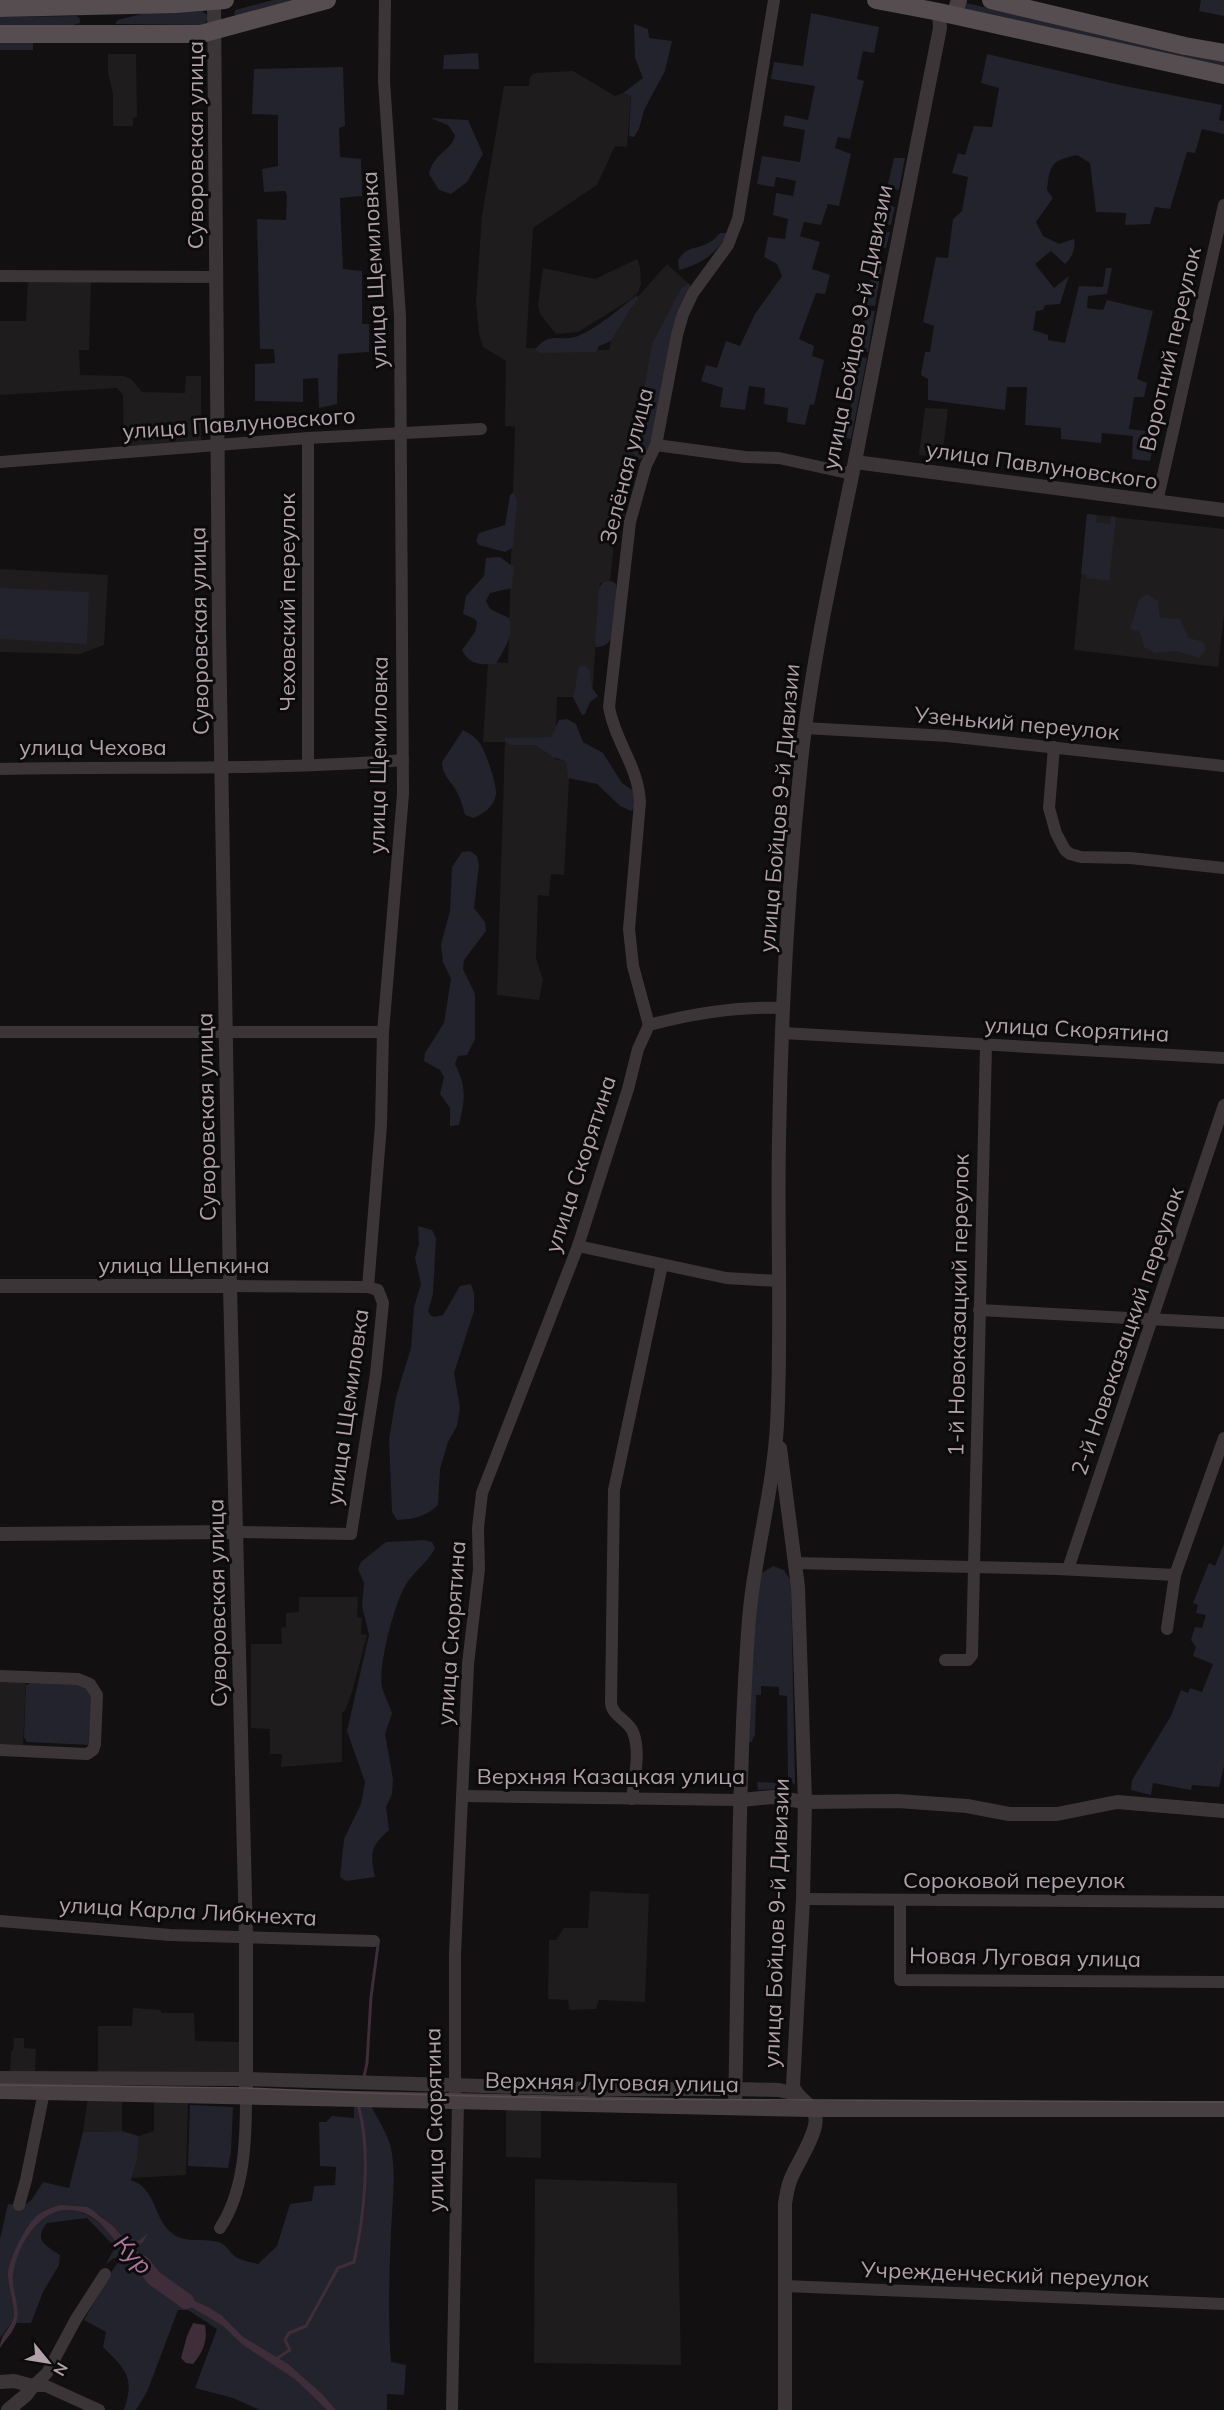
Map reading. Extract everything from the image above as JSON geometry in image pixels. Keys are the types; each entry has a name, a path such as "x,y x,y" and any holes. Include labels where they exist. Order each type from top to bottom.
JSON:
{"main road":[{"path":"0,8 90,7 218,0"},
{"path":"0,34 201,34 327,0"},
{"path":"876,0 947,11 1224,75"},
{"path":"991,0 1185,46 1224,53"},
{"path":"115,33 109,29 106,20 111,9 117,6"},
{"path":"90,7 99,20 90,33"},
{"name":"Верхняя Луговая улица","path":"0,2091 246,2087 812,2109 1224,2109"}],"street":[{"name":"Суворовская улица","path":"218,0 216,31 217,277 222,768 230,1286 246,1937 246,2087 242,2168 236,2197 220,2228"},
{"name":"улица Щемиловка","path":"237,1532 351,1534 376,1374 383,1304 378,1290 368,1287 381,1125 383,1032 403,794 400,316 384,81 385,0"},
{"name":"Зелёная улица","path":"649,1025 633,966 629,929 640,802 639,788 630,758 611,721 609,707 630,522 646,465 656,445 677,334 683,314 693,293 728,245 738,219 774,0"},
{"name":"улица Бойцов 9-й Дивизии","path":"739,2107 735,2089 741,1800 748,1628 769,1502 777,1425 779,1137 784,1008 792,874 805,728 826,593 854,468 906,193 947,11"},
{"name":"Воротний переулок","path":"1157,502 1224,204"},
{"path":"0,276 217,277"},
{"name":"улица Павлуновского","path":"0,462 218,447 308,438 481,429"},
{"name":"Чеховский переулок","path":"308,438 308,765"},
{"name":"улица Павлуновского","path":"656,445 854,468 935,471 1047,488 1224,510"},
{"name":"Узенький переулок","path":"805,728 947,736 1224,766"},
{"path":"1054,747 1049,808 1056,833 1065,850 1070,854 1081,857 1130,858 1224,868"},
{"name":"улица Чехова","path":"0,769 222,768 402,760"},
{"path":"649,1025 709,1012 759,1007 784,1008"},
{"name":"улица Скорятина","path":"452,2410 456,2094 455,1965 469,1646 479,1569 478,1528 482,1493 578,1246 628,1089 638,1048 649,1025"},
{"path":"0,1032 383,1032"},
{"name":"улица Скорятина","path":"783,1033 1224,1058"},
{"name":"1-й Новоказацкий переулок","path":"945,1660 968,1660 972,1655 986,1045"},
{"name":"2-й Новоказацкий переулок","path":"1068,1569 1224,1105"},
{"path":"578,1246 726,1278 778,1281"},
{"path":"632,1799 636,1742 629,1725 613,1712 610,1703 613,1503 662,1265"},
{"name":"улица Щепкина","path":"0,1286 368,1287"},
{"path":"979,1310 1224,1323"},
{"name":"улица Бойцов 9-й Дивизии","path":"777,1425 798,1587 805,1802 803,1899 793,2086 796,2094 812,2109"},
{"path":"1167,1629 1175,1575 1224,1438"},
{"path":"0,1534 237,1532"},
{"path":"794,1563 1068,1569 1175,1575"},
{"path":"0,1676 78,1679 90,1684 97,1695 95,1744 93,1750 87,1754 0,1750"},
{"name":"Верхняя Казацкая улица","path":"462,1796 741,1800 773,1797 805,1802 898,1801 967,1806 1009,1814 1057,1814 1117,1802 1224,1811"},
{"name":"Сороковой переулок","path":"803,1899 1224,1902"},
{"name":"Новая Луговая улица","path":"900,1900 900,1980 1224,1982"},
{"name":"улица Карла Либкнехта","path":"0,1921 170,1935 374,1941"},
{"path":"739,2107 762,2101 779,2090 790,2072 795,2051"},
{"name":"Верхняя Луговая улица","path":"0,2078 246,2087"},
{"name":"Верхняя Луговая улица","path":"456,2094 601,2089 779,2090 796,2094"},
{"path":"18,2205 26,2180 44,2092"},
{"path":"785,2410 786,2193 816,2124 812,2109"},
{"path":"8,2410 47,2373 76,2319 105,2274"},
{"name":"Учрежденческий переулок","path":"785,2286 1224,2304"},
{"path":"0,2382 14,2381 33,2386 46,2386 99,2410"}],"shaded area":[{"path":"273,0 298,0 237,16 234,14 235,10"},
{"path":"1201,0 1224,0 1224,16 1199,11"},
{"path":"966,3 1224,60 1224,66 964,10"},
{"path":"202,11 208,19 204,25 115,24 118,20 145,13"},
{"path":"811,13 879,27 874,53 863,51 857,79 864,81 850,139 838,137 835,148 851,154 839,206 828,204 821,225 804,222 800,236 820,242 812,269 830,275 825,294 816,293 799,339 814,346 812,356 824,360 814,405 810,404 805,425 787,422 788,408 764,404 765,388 749,386 745,410 720,407 723,388 701,381 706,365 717,368 726,341 740,346 755,314 782,276 777,264 764,257 768,237 785,239 788,219 773,215 776,193 793,196 796,181 776,177 774,187 757,184 762,156 800,162 805,130 783,126 785,115 808,120 815,86 771,79 774,62 803,66"},
{"path":"77,16 80,23 73,25 0,26 0,17"},
{"path":"634,24 648,29 649,38 672,41 665,71 644,110 639,129 634,137 629,136 631,96 623,93 643,78 635,58"},
{"path":"0,42 33,42 33,50 0,50"},
{"path":"478,53 479,69 443,69 444,55"},
{"path":"108,54 136,54 137,117 133,118 133,126 113,126 113,94 108,73"},
{"path":"987,54 1120,85 1222,105 1219,120 1224,121 1224,134 1202,129 1195,153 1187,152 1170,209 1155,207 1150,224 1125,225 1126,213 1096,212 1090,163 1077,155 1062,159 1053,165 1047,190 1053,198 1036,222 1043,236 1059,244 1074,239 1074,249 1065,264 1051,251 1035,264 1054,288 1069,276 1060,304 1045,305 1043,310 1036,311 1033,330 1048,335 1048,340 1065,343 1079,286 1103,287 1106,268 1112,268 1107,294 1088,296 1087,308 1103,310 1107,300 1153,311 1137,379 1147,383 1144,397 1134,397 1129,429 1146,431 1144,441 1154,443 1150,461 1132,459 1133,436 1102,433 1101,443 1061,439 1061,428 1025,425 1027,387 1007,387 1005,410 928,400 928,379 921,375 925,352 930,352 934,326 923,322 936,257 948,258 953,219 962,211 968,177 952,173 958,153 965,155 974,126 992,127 999,88 981,83"},
{"path":"343,67 345,126 339,128 340,157 361,159 362,196 340,198 343,269 362,271 362,324 369,324 369,352 338,354 337,404 319,408 318,378 303,379 303,402 255,401 255,364 275,363 274,349 260,349 257,219 286,220 287,195 285,191 264,192 262,169 278,166 278,115 252,114 254,69"},
{"path":"573,71 615,96 623,93 631,96 627,147 615,146 597,185 533,228 526,348 609,350 613,332 627,309 667,264 688,283 654,348 636,437 624,521 616,521 610,583 600,583 592,697 557,697 555,759 570,762 564,875 551,874 549,896 538,895 536,958 543,980 539,1000 497,995 505,742 483,742 488,662 508,663 515,427 505,426 506,361 483,347 479,334 476,303 482,215 504,86 529,86 530,77 534,73"},
{"path":"430,118 468,120 483,154 467,182 451,194 439,190 429,174 435,161 451,144 455,135 448,125"},
{"path":"894,158 905,158 899,190 887,188"},
{"path":"885,205 895,207 891,225 881,223"},
{"path":"879,230 890,232 886,248 876,246"},
{"path":"720,233 728,233 714,252 702,261 679,270 678,260 685,252 710,242"},
{"path":"874,258 883,260 875,306 867,305"},
{"path":"637,259 641,284 638,292 630,300 578,332 556,334 540,314 538,305 543,268 595,279"},
{"path":"28,280 91,280 89,350 79,350 80,375 123,376 131,379 142,392 185,393 186,376 201,376 201,442 124,446 123,395 117,388 0,395 0,321 26,321"},
{"path":"689,283 691,288 650,445 643,458 638,460 633,453 652,344 681,289"},
{"path":"637,295 638,299 611,341 599,346 596,352 540,353 535,350 545,340 572,338 594,328"},
{"path":"866,310 875,311 868,352 860,351"},
{"path":"860,357 867,358 851,439 845,438"},
{"path":"925,408 948,409 942,458 919,455"},
{"path":"514,492 517,501 513,547 505,552 479,545 476,541 479,533 505,525 510,495"},
{"path":"1087,514 1224,529 1224,615 1218,667 1074,650"},
{"path":"1087,514 1097,515 1096,522 1110,524 1111,516 1116,517 1109,581 1086,578 1087,575 1081,574"},
{"path":"500,557 514,567 512,588 490,593 486,601 490,609 509,618 510,636 496,664 480,664 468,659 462,650 475,632 477,623 475,619 463,614 466,596 484,576 486,558"},
{"path":"0,569 108,575 104,645 80,654 0,652"},
{"path":"612,581 616,584 617,591 615,626 609,641 604,646 596,647 599,588 603,582"},
{"path":"0,588 89,592 87,644 0,639"},
{"path":"1147,594 1158,601 1160,618 1180,619 1189,638 1203,642 1206,649 1199,658 1177,651 1155,653 1144,647 1140,632 1130,629 1139,600"},
{"path":"585,666 590,670 592,688 598,696 590,702 585,714 582,715 573,697 579,667"},
{"path":"567,719 576,724 583,742 603,753 622,783 634,791 636,806 631,811 620,806 597,784 568,778 566,762 553,757 536,745 510,745 505,741 505,738 551,737 559,720"},
{"path":"463,730 481,745 496,789 491,806 474,818 465,815 455,788 442,767 442,762"},
{"path":"470,851 477,856 479,865 474,908 485,922 486,931 464,960 463,969 475,994 475,1039 467,1055 458,1056 455,1064 462,1080 464,1101 459,1125 450,1126 450,1108 440,1094 444,1077 440,1070 424,1061 425,1053 444,1023 451,979 443,962 441,944 450,911 452,867 462,852"},
{"path":"418,1226 432,1230 436,1238 433,1294 428,1311 430,1315 434,1317 443,1315 460,1286 471,1284 474,1293 474,1311 454,1373 460,1408 457,1426 448,1442 440,1469 438,1505 419,1517 397,1520 392,1512 389,1440 396,1397 411,1348 414,1307 421,1284 415,1258 419,1244"},
{"path":"423,1540 432,1542 435,1548 411,1577 400,1597 382,1665 382,1687 392,1713 385,1734 393,1779 392,1794 386,1807 389,1830 378,1841 373,1851 372,1862 375,1877 346,1881 340,1877 344,1839 361,1804 365,1782 347,1731 369,1635 362,1606 364,1583 358,1569 361,1562 386,1542"},
{"path":"1224,1544 1224,1766 1219,1787 1192,1785 1191,1790 1153,1783 1151,1795 1131,1790 1132,1780 1171,1716 1181,1690 1188,1693 1190,1688 1202,1692 1213,1664 1193,1656 1196,1647 1191,1640 1195,1627 1202,1628 1206,1615 1196,1613 1198,1605 1193,1603 1209,1563 1215,1566"},
{"path":"773,1566 784,1570 791,1581 795,1785 788,1779 787,1696 779,1695 779,1687 761,1686 761,1695 756,1695 755,1736 752,1742 749,1742 748,1783 746,1783 749,1695 760,1574"},
{"path":"299,1597 358,1597 357,1617 362,1618 361,1634 367,1635 352,1692 345,1711 342,1712 342,1762 281,1767 282,1754 270,1754 270,1729 251,1728 251,1644 282,1644 281,1628 286,1627 286,1613 299,1612"},
{"path":"0,1680 26,1681 23,1745 0,1744"},
{"path":"33,1682 83,1684 92,1694 90,1745 27,1742 24,1737 26,1685"},
{"path":"757,1782 785,1783 789,1789 758,1790"},
{"path":"590,1891 649,1894 645,2002 599,2000 596,2009 569,2010 568,2000 548,1999 549,1940 556,1940 564,1928 588,1928"},
{"path":"133,2008 161,2010 161,2013 194,2013 195,2041 240,2042 240,2074 98,2074 98,2026 132,2026"},
{"path":"14,2038 24,2038 24,2048 36,2049 35,2074 10,2074"},
{"path":"88,2097 122,2097 122,2131 83,2132"},
{"path":"154,2098 188,2099 186,2175 132,2178 137,2161 139,2136 154,2131"},
{"path":"354,2103 370,2103 389,2140 393,2164 389,2297 391,2362 406,2365 404,2395 387,2394 387,2410 260,2410 233,2398 195,2388 217,2329 188,2310 178,2310 147,2392 136,2410 124,2410 129,2389 123,2368 103,2347 106,2332 84,2320 115,2266 124,2257 114,2258 106,2264 115,2247 87,2218 47,2223 41,2238 46,2245 60,2255 59,2265 43,2292 31,2323 16,2323 17,2318 14,2315 12,2322 0,2338 0,2239 8,2204 27,2203 43,2182 69,2188 83,2132 122,2131 139,2136 137,2161 131,2180 146,2190 167,2228 178,2237 221,2243 238,2258 258,2264 277,2246 290,2204 312,2201 314,2186 335,2185 336,2167 320,2166 319,2122 326,2122 332,2116 354,2118","holes":["80,2212 98,2214 123,2237 125,2253 106,2228"]},
{"path":"190,2105 233,2107 228,2168 188,2166"},
{"path":"506,2106 541,2108 541,2158 506,2157"},
{"path":"535,2179 677,2183 681,2365 534,2363"}],"water":[{"path":"60,2205 88,2207 112,2225 123,2237 139,2241 148,2233 143,2242 135,2248 148,2266 181,2288 190,2299 221,2315 243,2337 288,2364 322,2394 336,2410 327,2410 295,2379 243,2345 222,2325 184,2303 154,2278 145,2274 100,2223 84,2213 69,2210 55,2212 43,2219 32,2229 24,2243 13,2274 17,2320 0,2348 2,2338 14,2314 8,2276 14,2252 34,2218"},
{"path":"193,2323 205,2325 206,2336 202,2351 193,2364 186,2363 181,2358"}],"waterway":[{"path":"364,2077 378,1945"},
{"path":"276,2359 290,2350 285,2340 289,2333 306,2326 338,2268 354,2262 365,2185 365,2145 359,2108"},
{"name":"Кур","path":"142,2263 154,2278 186,2301"}],"tram line":[{"path":"0,2085 246,2088 590,2099 1224,2102"}]}
